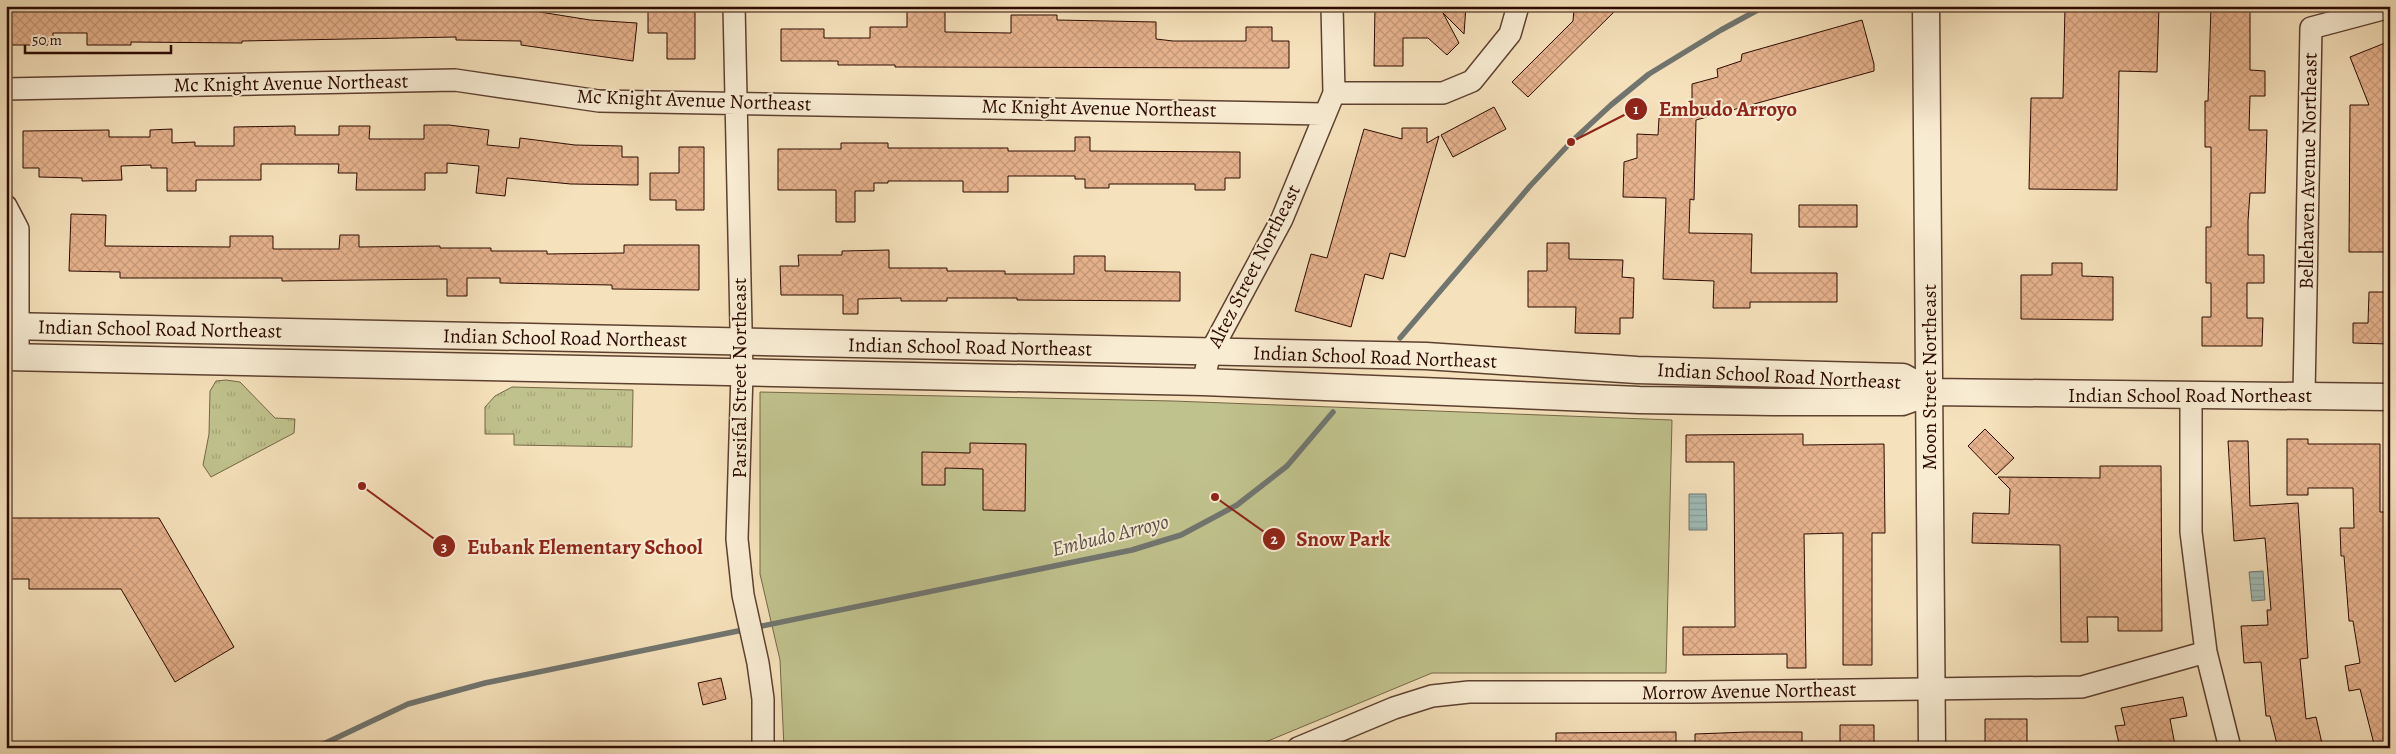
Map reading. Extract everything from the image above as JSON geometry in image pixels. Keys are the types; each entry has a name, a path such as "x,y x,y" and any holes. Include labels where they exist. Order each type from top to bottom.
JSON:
{"street":[{"name":"Parsifal Street Northeast","path":"734,6 742,373 739,570 745,606 757,656 763,699 763,748"},
{"name":"Altez Street Northeast","path":"1202,382 1210,353 1282,219 1323,114 1334,92 1332,6"},
{"path":"1334,92 1443,92 1458,88 1472,80 1510,34 1518,6"},
{"name":"Moon Street Northeast","path":"1926,6 1930,392 1930,688 1932,748"},
{"name":"Bellehaven Avenue Northeast","path":"2304,395 2311,28 2390,7"},
{"name":"Mc Knight Avenue Northeast","path":"6,89 455,80 598,101 1323,114"},
{"path":"6,206 18,229 12,357"},
{"name":"Indian School Road Northeast","path":"12,326 1210,353 1426,356 1637,370 1903,377 1930,392"},
{"name":"Indian School Road Northeast","path":"12,357 1202,382 1639,400 1902,402 1930,392 2390,397"},
{"path":"2191,395 2192,532 2206,652 2230,748"},
{"name":"Morrow Avenue Northeast","path":"1298,748 1394,708 1432,696 1469,692 2082,687 2206,652"}],"green space":[{"path":"216,381 240,382 275,418 295,419 294,433 211,477 203,465 209,434 210,391"},
{"path":"512,387 633,390 632,447 514,445 514,434 485,434 485,407 495,396"},
{"path":"760,392 1173,401 1672,420 1666,673 1432,673 1251,748 784,748 780,660 760,574"}],"water":[{"path":"1689,494 1706,494 1707,530 1689,530"},
{"path":"2263,571 2265,600 2252,601 2249,572"}],"building":[{"path":"6,6 68,6 68,8 477,6 515,8 590,20 637,23 633,61 521,45 521,41 456,40 456,37 242,41 242,43 131,42 131,45 87,45 87,33 53,33 53,45 6,45"},
{"path":"907,6 945,6 945,32 1011,33 1011,15 1057,15 1057,20 1156,22 1156,39 1173,41 1246,41 1246,27 1272,27 1272,41 1289,41 1289,68 895,67 895,65 838,65 838,61 781,61 781,29 824,29 824,38 870,38 870,27 907,27"},
{"path":"1375,6 1466,6 1464,34 1443,13 1459,43 1447,55 1428,38 1403,38 1403,66 1374,66"},
{"path":"1579,6 1620,6 1528,97 1512,82 1573,21 1574,9 1578,9"},
{"path":"2065,6 2159,6 2157,72 2119,71 2117,190 2029,189 2031,98 2063,98"},
{"path":"2211,6 2250,6 2250,70 2265,71 2265,96 2250,96 2249,130 2267,130 2265,193 2250,193 2248,221 2248,255 2264,255 2264,283 2247,283 2247,318 2263,318 2262,346 2202,346 2202,317 2211,317 2211,283 2206,283 2206,227 2211,227 2211,147 2205,147 2205,101 2208,101"},
{"path":"648,7 695,7 695,59 667,59 667,33 648,33"},
{"path":"1862,20 1874,64 1874,71 1696,120 1694,200 1690,199 1689,233 1752,234 1751,273 1837,273 1837,302 1750,302 1750,308 1713,308 1714,281 1663,279 1666,198 1623,197 1624,162 1637,158 1637,134 1658,135 1659,118 1678,112 1692,113 1692,84 1718,77 1717,69 1741,61 1742,54"},
{"path":"2390,41 2390,90 2387,91 2390,252 2349,252 2350,105 2369,105 2350,57"},
{"path":"1494,107 1506,129 1453,157 1441,135"},
{"path":"424,125 449,125 489,130 487,145 519,148 520,138 575,145 622,146 622,157 638,157 638,185 571,184 507,178 505,196 476,193 479,166 447,163 447,173 425,173 425,190 356,190 357,173 338,173 339,164 261,164 261,180 196,180 196,191 167,191 167,168 151,168 151,165 121,166 122,180 82,181 82,178 39,177 39,168 23,168 23,131 109,130 109,137 150,137 150,130 172,129 172,143 195,142 195,146 234,146 234,127 295,126 295,135 339,135 339,126 370,126 369,139 424,139"},
{"path":"1402,128 1427,128 1427,143 1439,136 1405,257 1390,253 1383,279 1365,274 1351,327 1295,311 1311,254 1327,258 1364,129 1402,139"},
{"path":"1075,137 1090,137 1090,151 1240,152 1240,178 1225,178 1225,190 1195,190 1195,184 1109,184 1109,188 1085,188 1085,179 1075,179 1075,176 1008,176 1008,192 963,192 963,181 888,181 888,183 874,183 874,191 855,191 855,222 836,222 836,190 778,190 778,149 841,149 841,143 888,143 888,148 1008,148 1008,151 1075,151"},
{"path":"679,147 704,147 704,210 676,210 676,200 650,200 650,173 679,173"},
{"path":"1799,205 1857,205 1857,227 1799,227"},
{"path":"71,214 106,215 105,246 230,247 230,236 273,236 273,249 339,249 340,235 359,235 359,247 440,246 440,248 491,248 491,251 547,251 547,254 624,253 624,245 699,245 699,290 612,289 612,285 500,283 500,278 467,278 467,296 447,296 447,279 282,281 282,278 120,278 120,272 69,271"},
{"path":"1547,243 1569,243 1569,259 1623,260 1622,277 1634,278 1633,318 1620,318 1620,334 1575,333 1576,307 1528,307 1528,271 1547,271"},
{"path":"889,250 889,268 1005,271 1005,274 1074,274 1074,256 1105,256 1105,271 1180,272 1180,301 1017,300 1017,298 947,298 947,301 901,301 901,298 858,299 858,314 843,314 843,295 781,295 780,266 799,266 798,255 842,255 842,251"},
{"path":"2052,263 2082,263 2082,276 2113,277 2113,320 2021,319 2021,275 2052,275"},
{"path":"2369,292 2390,292 2390,344 2353,343 2353,323 2368,323"},
{"path":"1985,429 2014,458 1996,475 1968,446"},
{"path":"1803,434 1803,445 1884,444 1885,533 1872,533 1872,665 1843,665 1843,533 1804,534 1806,668 1787,668 1787,654 1683,655 1683,627 1735,627 1734,462 1686,462 1686,435"},
{"path":"2287,439 2308,439 2308,444 2380,444 2380,512 2385,512 2386,573 2390,573 2390,618 2384,619 2390,652 2390,744 2375,748 2360,689 2349,691 2345,666 2360,663 2353,621 2349,621 2344,556 2341,556 2340,528 2354,528 2353,488 2308,488 2308,495 2287,495"},
{"path":"2228,441 2248,441 2250,506 2298,503 2308,658 2300,659 2306,719 2316,717 2323,748 2278,748 2270,716 2266,716 2261,662 2244,663 2241,626 2268,625 2267,610 2271,610 2265,538 2234,541"},
{"path":"970,443 1026,444 1025,511 983,510 983,469 945,468 945,485 922,485 922,452 970,453"},
{"path":"2100,466 2161,466 2162,631 2118,631 2118,617 2087,617 2088,642 2061,642 2060,545 1972,543 1973,513 2009,514 2010,489 1998,477 2100,478"},
{"path":"6,518 159,518 234,647 175,682 121,589 29,589 29,579 6,579"},
{"path":"721,678 726,699 703,705 698,683"},
{"path":"2183,697 2187,716 2170,719 2175,745 2161,748 2120,748 2115,726 2125,725 2121,708"},
{"path":"1985,719 2027,719 2027,745 1985,748"},
{"path":"1840,725 1874,725 1874,748 1840,748"},
{"path":"1676,732 1676,748 1556,748 1556,733"},
{"path":"1802,732 1802,748 1695,748 1695,734"}],"waterway":[{"name":"Embudo Arroyo","path":"1400,338 1530,186 1571,142 1611,105 1649,74 1721,30 1765,6"},
{"path":"315,748 408,704 485,683 1132,550 1181,535 1237,505 1287,466 1333,412"}],"place":[{"name":"Embudo Arroyo","path":"1571,142"},
{"name":"Eubank Elementary School","path":"362,486"},
{"name":"Snow Park","path":"1215,497"}]}
